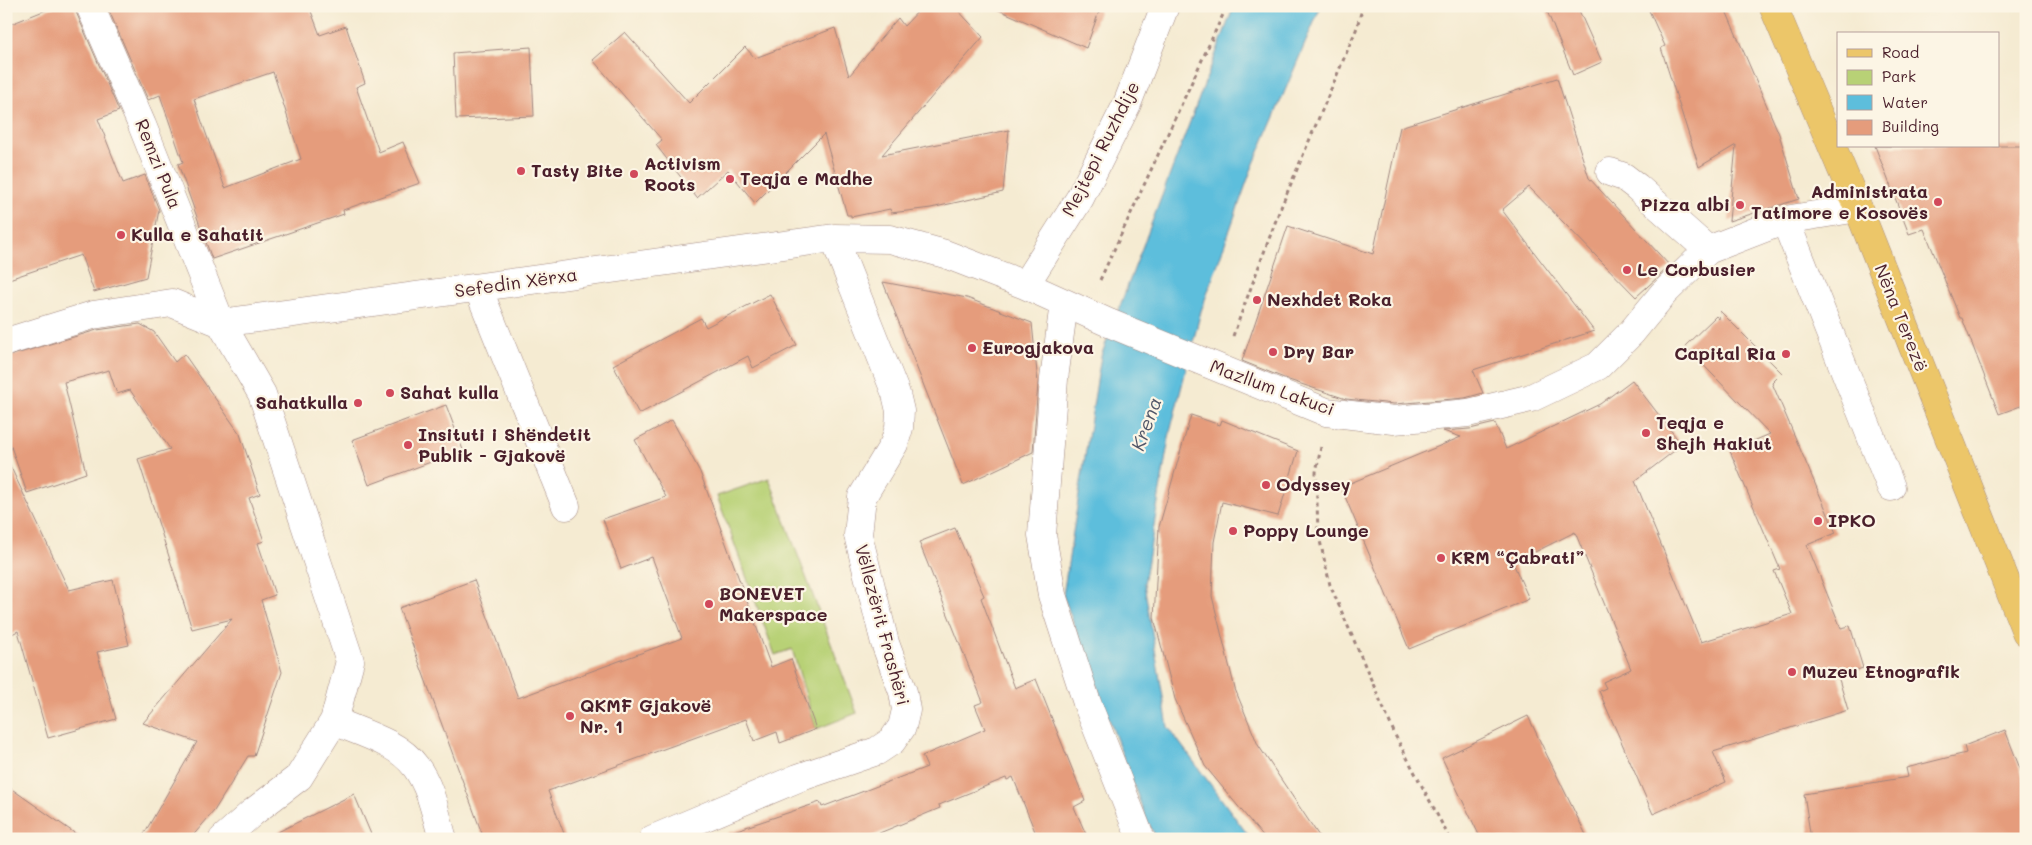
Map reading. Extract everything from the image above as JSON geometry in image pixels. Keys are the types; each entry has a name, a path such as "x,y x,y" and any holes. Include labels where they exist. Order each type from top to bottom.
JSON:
{"main road":[{"name":"Nëna Terezë","path":"1773,6 1858,208 2026,632"}],"street":[{"name":"Remzi Pula","path":"90,6 142,125 221,323 262,394 350,661 334,721"},
{"name":"Mejtepi Ruzhdije","path":"1025,285 1080,198 1127,104 1165,6"},
{"path":"1610,172 1624,177 1637,187 1708,250"},
{"name":"Mazllum Lakuci","path":"1025,285 1110,324 1326,412 1394,420 1468,413 1531,398 1598,366 1631,333 1663,294 1708,250 1784,220 1858,208"},
{"path":"1784,220 1891,487"},
{"name":"Sefedin Xërxa","path":"6,342 93,315 172,303 221,323 834,238 890,239 945,254 1025,285"},
{"name":"Vëllezërit Frashëri","path":"653,839 798,778 877,751 892,741 902,727 906,710 903,692 885,643 858,535 862,497 894,444 899,428 900,411 896,394 834,238"},
{"path":"478,288 566,506"},
{"path":"1074,308 1054,379 1042,536 1052,594 1084,694 1141,839"},
{"path":"223,839 252,813 299,777 334,721 395,748 407,756 424,780 443,839"}],"path":[{"path":"1074,308 1227,6"},
{"path":"1221,370 1279,212 1356,30 1363,6"},
{"path":"1326,412 1316,472 1318,532 1330,585 1396,737 1450,839"}],"green space":[{"path":"769,478 857,713 816,729 792,649 775,655 717,496"}],"water":[{"name":"Krena","path":"1234,6 1321,6 1250,173 1201,311 1170,432 1144,584 1168,727 1251,839 1157,839 1147,821 1063,595 1101,356"}],"building":[{"path":"56,6 75,6 119,111 98,119 123,183 145,175 159,210 146,277 94,292 81,255 6,280 6,26"},
{"path":"107,6 309,6 320,35 346,26 365,83 356,87 379,152 403,142 420,183 343,210 344,214 212,259 178,164 183,162 160,95 148,100","holes":["273,72 301,159 225,188 194,99"]},
{"path":"923,6 954,6 983,37 882,155 1009,130 1003,192 931,208 891,213 890,209 851,217 851,215 847,215 824,134 755,203 728,170 697,198 656,145 662,140 593,60 625,32 689,103 745,47 755,58 835,28 849,76 898,18 904,26"},
{"path":"990,6 1101,6 1086,48"},
{"path":"1545,6 1577,6 1602,62 1573,75"},
{"path":"1647,6 1724,6 1779,134 1799,199 1729,221 1736,145 1699,167 1661,48 1665,46"},
{"path":"531,47 534,116 456,119 453,53"},
{"path":"1557,78 1589,178 1670,266 1636,297 1529,187 1502,210 1594,331 1473,370 1483,393 1465,398 1394,404 1346,399 1289,380 1242,361 1288,226 1373,254 1400,127"},
{"path":"2000,146 2026,146 2026,404 1999,414 1962,318 1960,318 1924,229 1909,234 1876,148 2000,148"},
{"path":"883,282 967,298 1032,323 1038,383 1033,452 963,485"},
{"path":"770,294 797,345 753,368 748,356 639,414 613,365 701,318 706,327"},
{"path":"1720,311 1782,373 1772,383 1836,533 1807,545 1841,628 1850,626 1863,668 1838,676 1848,710 1713,752 1726,782 1653,814 1599,691 1606,688 1603,682 1631,669 1575,532 1513,563 1529,599 1409,649 1341,487 1461,437 1443,431 1470,429 1495,423 1506,449 1600,404 1632,380 1682,445 1635,481 1701,642 1792,614 1774,571 1780,569 1730,451 1770,434 1685,346 1716,316 1719,319"},
{"path":"140,324 154,332 175,362 184,354 240,434 260,494 249,498 264,541 258,543 275,595 261,600 282,672 254,756 248,756 214,811 190,839 141,839 197,742 143,723 232,619 192,629 138,459 170,449 130,390 117,394 109,370 64,382 86,473 27,493 6,432 6,357 97,330"},
{"name":"Insituti i Shëndetit Publik - Gjakovë","path":"446,405 463,450 369,485 352,440"},
{"path":"1191,415 1220,425 1222,420 1298,451 1278,516 1222,502 1214,542 1212,596 1235,689 1258,745 1321,839 1265,839 1205,766 1175,699 1154,618 1159,527"},
{"path":"672,420 700,472 771,667 791,659 816,729 780,743 777,732 754,741 746,719 548,791 566,839 484,839 399,608 474,580 518,698 682,638 652,557 621,569 603,519 666,497 635,440"},
{"path":"6,457 69,590 113,580 129,645 97,652 116,719 48,738 18,631 6,637"},
{"path":"955,528 984,596 981,598 1015,688 1036,679 1085,801 1074,807 1088,839 1038,839 1013,777 1007,780 1006,778 939,805 940,808 865,839 729,839 728,833 820,802 822,807 927,767 922,756 985,729 975,705 983,702 919,542"},
{"path":"1528,716 1588,839 1481,839 1442,758"},
{"path":"2005,730 2026,784 2026,839 1811,839 1804,794 1908,777 1906,768 1966,753 1964,746"},
{"path":"6,785 83,839 6,839"},
{"path":"354,794 373,839 264,839"}],"place":[{"name":"Tasty Bite","path":"521,171"},
{"name":"Activism Roots","path":"634,174"},
{"name":"Teqja e Madhe","path":"730,179"},
{"name":"Administrata Tatimore e Kosovës","path":"1938,202"},
{"name":"Pizza albi","path":"1740,205"},
{"name":"Kulla e Sahatit","path":"121,235"},
{"name":"Le Corbusier","path":"1627,270"},
{"name":"Nexhdet Roka","path":"1257,300"},
{"name":"Eurogjakova","path":"972,348"},
{"name":"Dry Bar","path":"1273,352"},
{"name":"Capital Ria","path":"1786,354"},
{"name":"Sahat kulla","path":"390,393"},
{"name":"Sahatkulla","path":"358,403"},
{"name":"Teqja e Shejh Hakiut","path":"1646,433"},
{"name":"Insituti i Shëndetit Publik - Gjakovë","path":"408,445"},
{"name":"Odyssey","path":"1266,485"},
{"name":"IPKO","path":"1818,521"},
{"name":"Poppy Lounge","path":"1233,531"},
{"name":"KRM “Çabrati”","path":"1441,558"},
{"name":"BONEVET Makerspace","path":"709,604"},
{"name":"Muzeu Etnografik","path":"1792,672"},
{"name":"QKMF Gjakovë Nr. 1","path":"570,716"}]}
